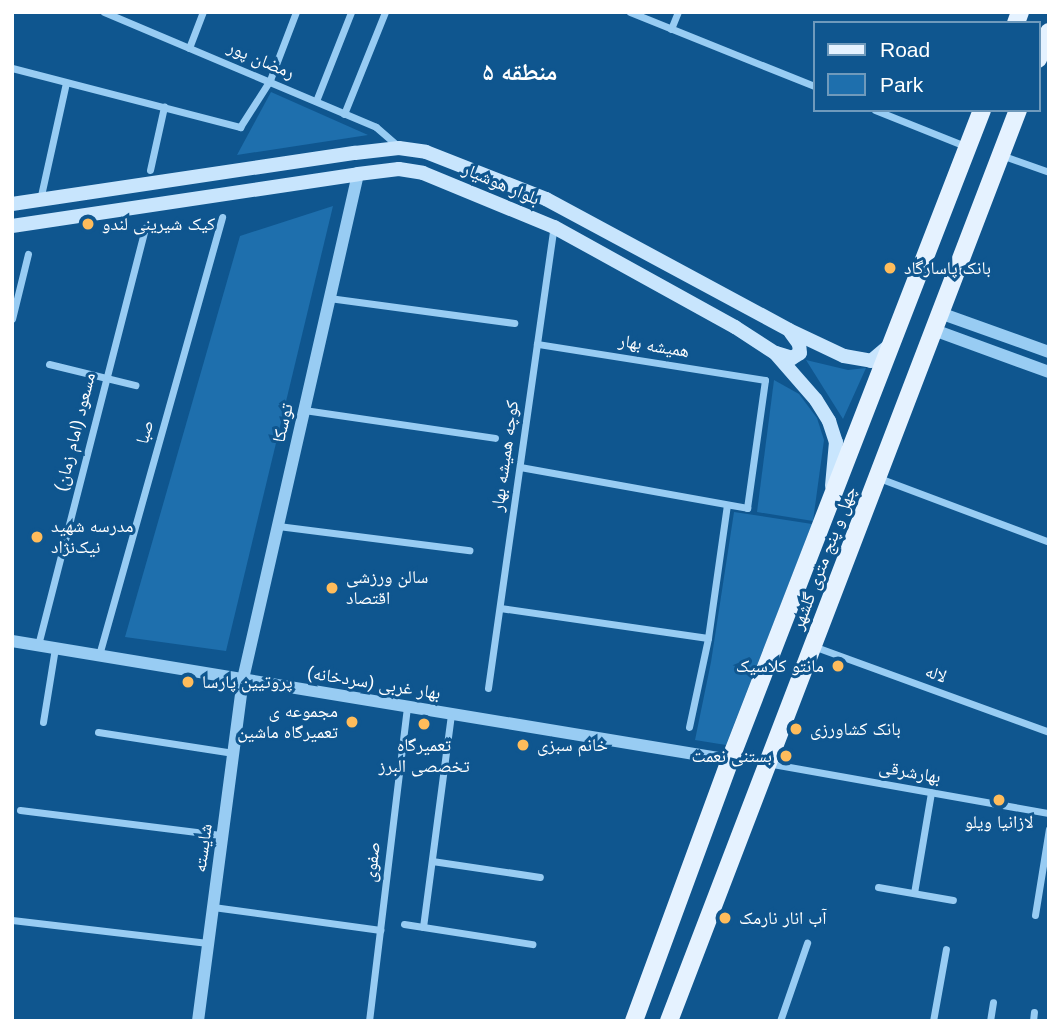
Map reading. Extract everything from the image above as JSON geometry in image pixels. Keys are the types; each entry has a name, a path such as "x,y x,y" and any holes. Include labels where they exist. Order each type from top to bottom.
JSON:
{"main road":[{"path":"1040,54 1049,32"},
{"name":"چهل و پنج متری گلشهر","path":"635,1019 730,760 981,112"},
{"name":"چهل و پنج متری گلشهر","path":"669,1021 1017,112"},
{"name":"بلوار هوشیار","path":"27,202 399,148 426,152 546,199 789,330 854,360 871,360 892,342"},
{"name":"بلوار هوشیار","path":"12,226 358,174 399,169 424,173 554,227 735,327 775,353 816,400 829,421 835,442 831,505"},
{"path":"27,202 22,215 30,224"},
{"path":"775,353 792,358 800,353 799,344 789,330"}],"street":[{"name":"رمضان پور","path":"104,12 376,127 399,148"},
{"path":"189,48 203,12"},
{"path":"12,68 240,127 270,80 296,12"},
{"path":"316,101 351,12"},
{"path":"344,114 385,12"},
{"path":"630,12 813,86"},
{"path":"671,29 678,12"},
{"path":"27,202 66,83"},
{"path":"149,170 164,107"},
{"path":"880,112 968,148"},
{"path":"1001,155 1049,172"},
{"name":"توسکا","path":"243,680 358,174"},
{"name":"صبا","path":"99,655 222,217"},
{"name":"کوچه همیشه بهار","path":"488,688 554,227"},
{"name":"مسعود (امام زمان)","path":"38,645 145,228"},
{"path":"12,319 28,254"},
{"path":"330,298 514,323"},
{"path":"940,313 1049,352"},
{"path":"970,344 968,330 978,327"},
{"path":"934,331 1049,372"},
{"name":"همیشه بهار","path":"537,344 765,380 747,508 727,505"},
{"path":"49,364 135,385"},
{"path":"304,410 495,438"},
{"path":"520,467 727,505 708,638 689,727"},
{"path":"877,477 1049,542"},
{"path":"278,526 469,550"},
{"path":"500,608 708,638"},
{"name":"بهار غربی (سردخانه)","path":"12,641 730,760"},
{"name":"لاله","path":"812,646 1049,732"},
{"path":"43,722 54,648"},
{"name":"شایسته","path":"198,1021 243,680"},
{"name":"صفوی","path":"369,1021 407,707"},
{"path":"423,927 451,714"},
{"path":"98,732 233,753"},
{"name":"بهارشرقی","path":"767,763 1049,813"},
{"path":"914,893 931,792"},
{"path":"20,810 222,835"},
{"path":"1035,915 1049,829"},
{"path":"432,861 540,877"},
{"path":"878,887 953,901"},
{"path":"213,907 380,930"},
{"path":"12,920 208,943"},
{"path":"404,924 531,944"},
{"path":"780,1021 807,943"},
{"path":"933,1021 946,949"},
{"path":"990,1021 993,1002"},
{"path":"1033,1021 1034,1012"}],"green space":[{"path":"271,92 368,135 237,155"},
{"path":"333,206 226,651 125,637 240,236"},
{"path":"806,360 848,370 866,368 843,419"},
{"path":"774,380 799,394 817,418 824,440 813,521 757,512"},
{"path":"734,512 812,524 726,745 695,740 711,662"}],"place":[{"name":"کیک شیرینی لندو","path":"88,224"},
{"name":"بانک پاسارگاد","path":"890,268"},
{"name":"مدرسه شهید نیک‌نژاد","path":"37,537"},
{"name":"سالن ورزشی اقتصاد","path":"332,588"},
{"name":"مانتو کلاسیک","path":"838,666"},
{"name":"پروتیین پارسا","path":"188,682"},
{"name":"مجموعه ی تعمیرگاه ماشین","path":"352,722"},
{"name":"تعمیرگاه تخصصی البرز","path":"424,724"},
{"name":"بانک کشاورزی","path":"796,729"},
{"name":"خانم سبزی","path":"523,745"},
{"name":"بستنی نعمت","path":"786,756"},
{"name":"لازانیا ویلو","path":"999,800"},
{"name":"آب انار نارمک","path":"725,918"}],"district":[{"name":"منطقه ۵","path":"520,72"}]}
